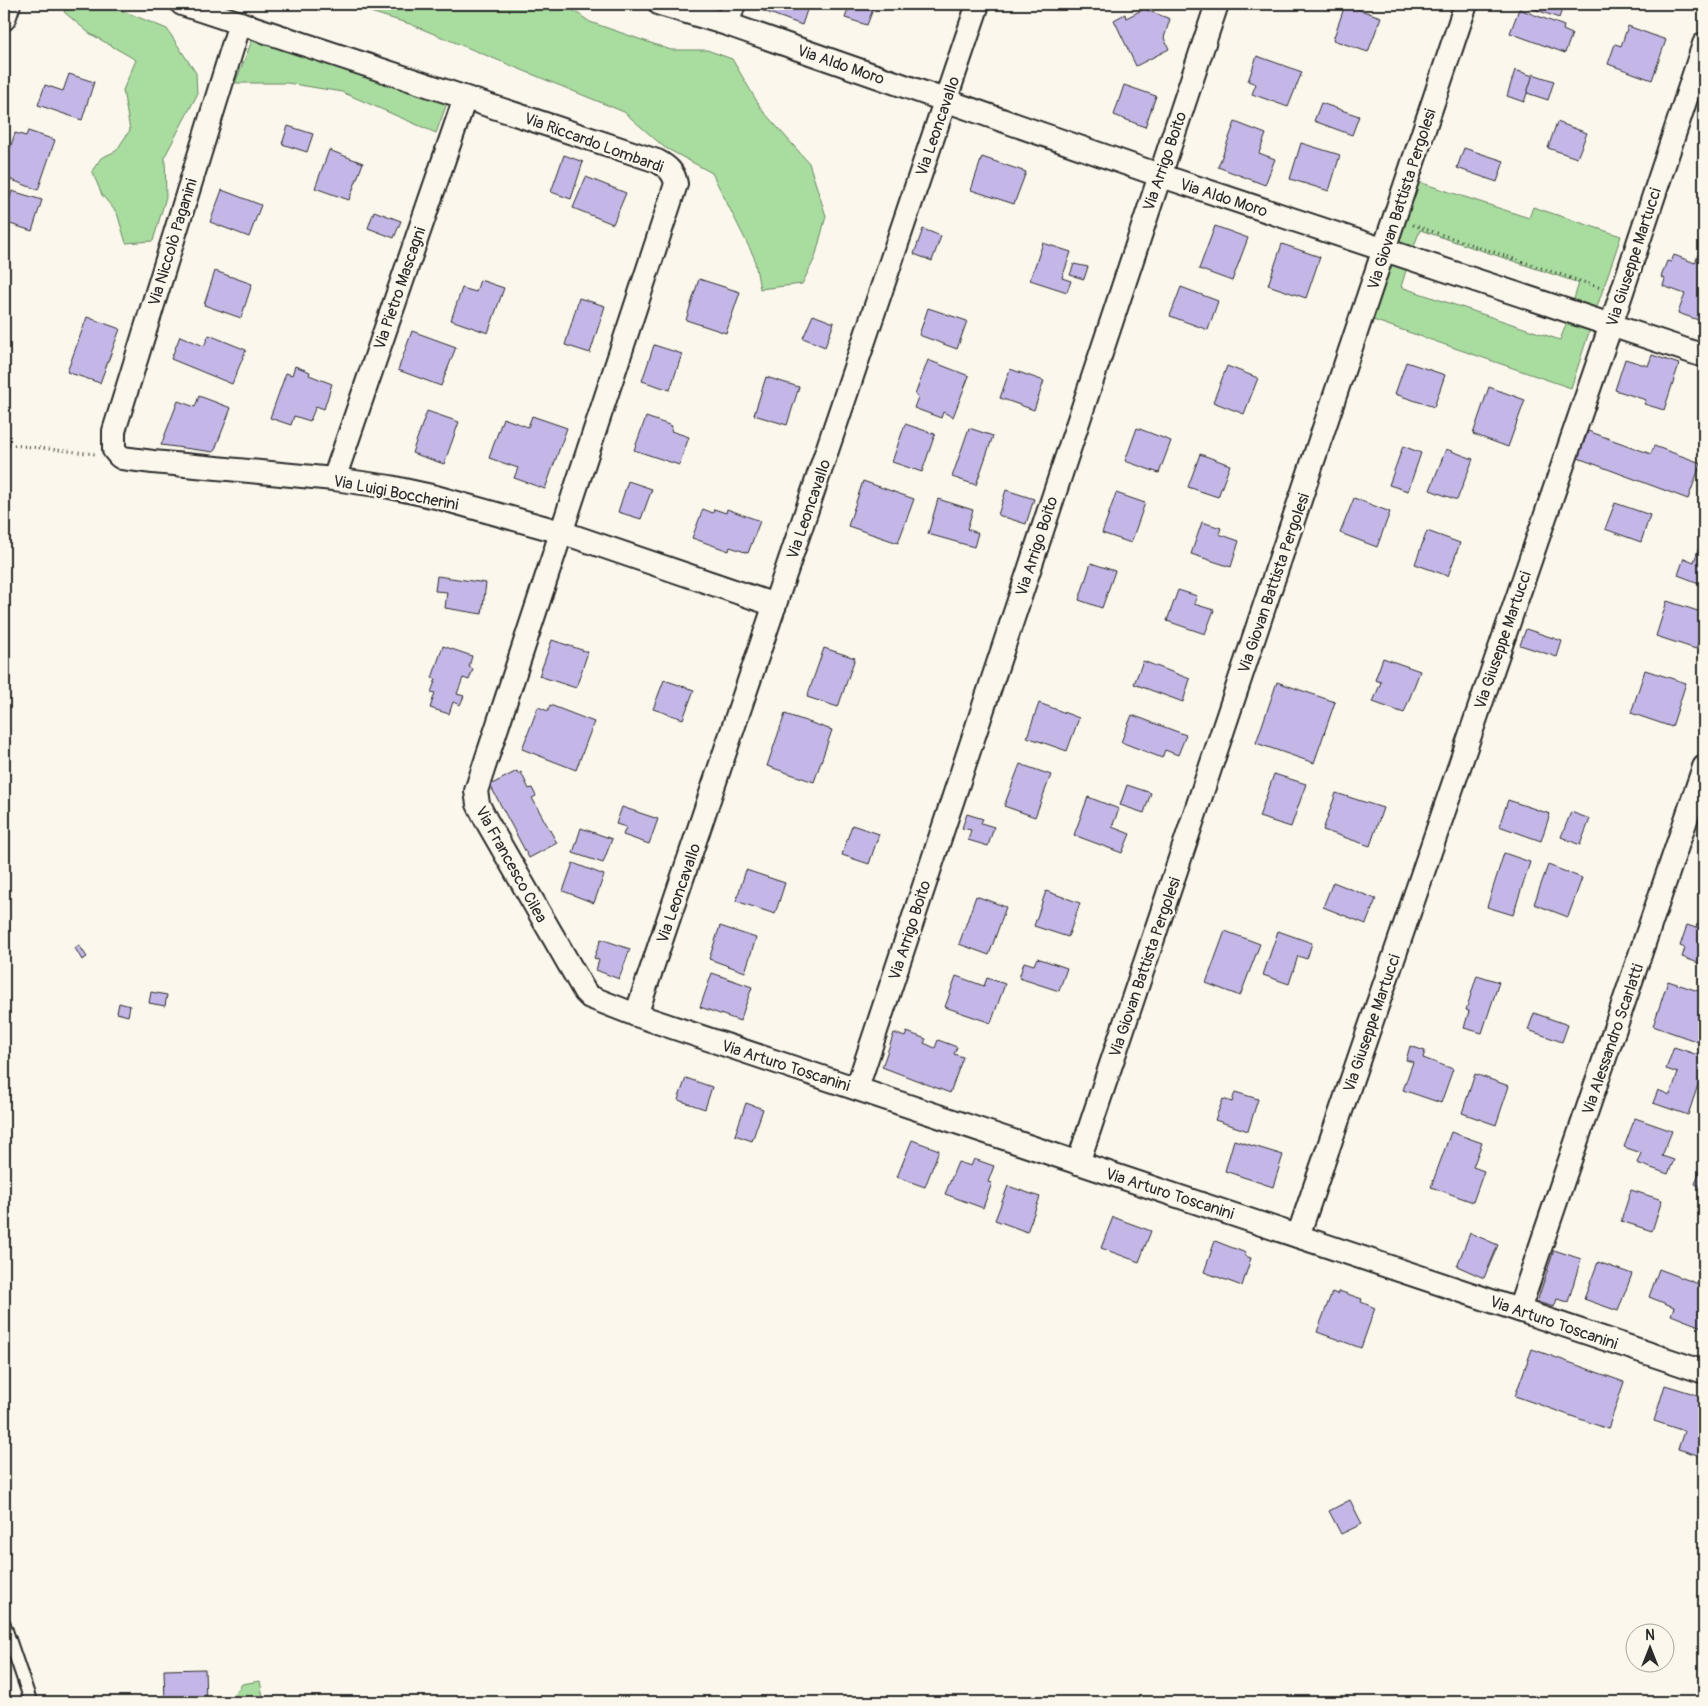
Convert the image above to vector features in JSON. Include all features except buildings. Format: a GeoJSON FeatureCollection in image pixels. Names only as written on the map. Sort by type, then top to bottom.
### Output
{"type":"FeatureCollection","features":[{"type":"Feature","properties":{"kind":"street"},"geometry":{"type":"LineString","coordinates":[[4,19],[9,4]]}},
{"type":"Feature","properties":{"kind":"street","name":"Via Riccardo Lombardi"},"geometry":{"type":"LineString","coordinates":[[182,4],[657,161],[671,170],[676,184],[561,532]]}},
{"type":"Feature","properties":{"kind":"street","name":"Via Aldo Moro"},"geometry":{"type":"LineString","coordinates":[[660,4],[731,14],[946,100],[1159,175],[1704,356]]}},
{"type":"Feature","properties":{"kind":"street","name":"Via Leoncavallo"},"geometry":{"type":"LineString","coordinates":[[636,1015],[978,4]]}},
{"type":"Feature","properties":{"kind":"street","name":"Via Arrigo Boito"},"geometry":{"type":"LineString","coordinates":[[857,1088],[1217,4]]}},
{"type":"Feature","properties":{"kind":"street","name":"Via Giovan Battista Pergolesi"},"geometry":{"type":"LineString","coordinates":[[1078,1163],[1466,4]]}},
{"type":"Feature","properties":{"kind":"street","name":"Via Niccolò Paganini"},"geometry":{"type":"LineString","coordinates":[[122,458],[114,450],[114,431],[240,23]]}},
{"type":"Feature","properties":{"kind":"street","name":"Via Giuseppe Martucci"},"geometry":{"type":"LineString","coordinates":[[1298,1236],[1621,295],[1704,44]]}},
{"type":"Feature","properties":{"kind":"street","name":"Via Pietro Mascagni"},"geometry":{"type":"LineString","coordinates":[[334,479],[465,98]]}},
{"type":"Feature","properties":{"kind":"street","name":"Via Luigi Boccherini"},"geometry":{"type":"LineString","coordinates":[[122,458],[334,479],[390,487],[436,497],[561,532],[775,605]]}},
{"type":"Feature","properties":{"kind":"street","name":"Via Francesco Cilea"},"geometry":{"type":"LineString","coordinates":[[561,532],[476,791],[476,798],[486,820],[585,992],[598,1001],[636,1015]]}},
{"type":"Feature","properties":{"kind":"street","name":"Via Alessandro Scarlatti"},"geometry":{"type":"LineString","coordinates":[[1519,1310],[1704,767]]}},
{"type":"Feature","properties":{"kind":"street","name":"Via Arturo Toscanini"},"geometry":{"type":"LineString","coordinates":[[636,1015],[1704,1372]]}},
{"type":"Feature","properties":{"kind":"lane"},"geometry":{"type":"LineString","coordinates":[[4,1622],[31,1702]]}},
{"type":"Feature","properties":{"kind":"path"},"geometry":{"type":"LineString","coordinates":[[1395,219],[1621,295]]}},
{"type":"Feature","properties":{"kind":"path"},"geometry":{"type":"LineString","coordinates":[[4,444],[122,458]]}},
{"type":"Feature","properties":{"kind":"green space"},"geometry":{"type":"Polygon","coordinates":[[[69,4],[106,4],[167,29],[196,73],[197,95],[165,156],[166,197],[153,241],[126,243],[117,213],[102,195],[92,171],[101,158],[116,151],[130,130],[123,90],[136,60],[89,33],[64,12],[69,4]]]}},
{"type":"Feature","properties":{"kind":"green space"},"geometry":{"type":"Polygon","coordinates":[[[344,4],[564,4],[590,22],[671,50],[707,50],[732,59],[762,110],[809,163],[826,216],[815,258],[802,284],[760,289],[754,257],[712,173],[664,147],[624,112],[410,24],[344,4]]]}},
{"type":"Feature","properties":{"kind":"green space"},"geometry":{"type":"Polygon","coordinates":[[[254,36],[447,103],[436,133],[342,92],[287,83],[235,83],[254,36]]]}},
{"type":"Feature","properties":{"kind":"green space"},"geometry":{"type":"Polygon","coordinates":[[[1419,182],[1529,218],[1533,207],[1621,236],[1596,310],[1573,302],[1579,283],[1420,230],[1413,249],[1399,244],[1419,182]]]}},
{"type":"Feature","properties":{"kind":"green space"},"geometry":{"type":"Polygon","coordinates":[[[1392,262],[1407,267],[1401,287],[1560,340],[1567,322],[1590,329],[1571,388],[1373,320],[1392,262]]]}},
{"type":"Feature","properties":{"kind":"green space"},"geometry":{"type":"Polygon","coordinates":[[[260,1681],[264,1702],[229,1702],[242,1684],[260,1681]]]}}]}
